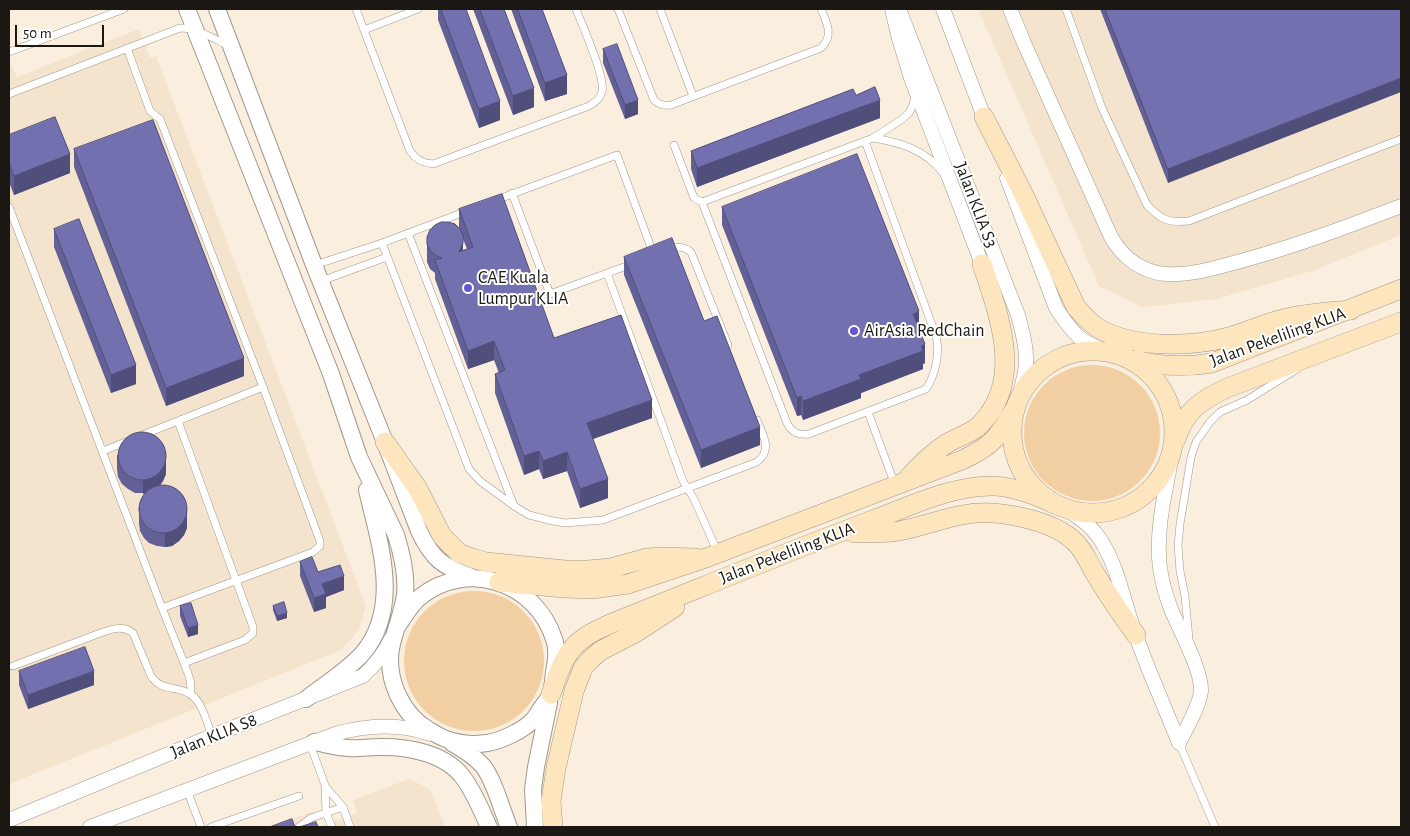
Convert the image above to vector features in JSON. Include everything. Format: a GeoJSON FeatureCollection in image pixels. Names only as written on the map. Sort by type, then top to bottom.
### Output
{"type":"FeatureCollection","features":[{"type":"Feature","properties":{"kind":"main road"},"geometry":{"type":"LineString","coordinates":[[984,117],[1023,194],[1076,307],[1098,328],[1113,334],[1146,342],[1187,344],[1227,338],[1284,318],[1351,310]]}},
{"type":"Feature","properties":{"kind":"main road"},"geometry":{"type":"LineString","coordinates":[[900,483],[934,452],[947,443],[977,428],[994,407],[999,395],[1004,368],[1004,345],[996,307],[982,264]]}},
{"type":"Feature","properties":{"kind":"main road","name":"Jalan Pekeliling KLIA"},"geometry":{"type":"LineString","coordinates":[[499,582],[592,589],[612,587],[646,579],[712,556],[962,460],[982,450],[994,441],[1004,427],[1028,383],[1045,366],[1069,354],[1096,351],[1162,366],[1180,367],[1212,363],[1401,289]]}},
{"type":"Feature","properties":{"kind":"main road","name":"Jalan Pekeliling KLIA"},"geometry":{"type":"LineString","coordinates":[[551,694],[562,663],[570,650],[580,640],[592,633],[612,623],[707,585],[942,495],[974,487],[995,486],[1032,494],[1059,506],[1082,512],[1106,512],[1129,505],[1149,492],[1164,473],[1179,430],[1187,416],[1197,405],[1227,388],[1401,322]]}},
{"type":"Feature","properties":{"kind":"main road","name":"Jalan Pekeliling KLIA"},"geometry":{"type":"LineString","coordinates":[[1122,356],[1140,365],[1154,378],[1166,394],[1173,412],[1175,432],[1173,451]]}},
{"type":"Feature","properties":{"kind":"main road","name":"Jalan Pekeliling KLIA"},"geometry":{"type":"LineString","coordinates":[[1016,407],[1012,430],[1015,453],[1024,475],[1039,493],[1059,506]]}},
{"type":"Feature","properties":{"kind":"main road"},"geometry":{"type":"LineString","coordinates":[[386,442],[418,489],[442,536],[459,553],[472,558],[486,562],[556,569],[588,570],[611,568],[647,558],[712,556]]}},
{"type":"Feature","properties":{"kind":"main road"},"geometry":{"type":"LineString","coordinates":[[837,534],[896,532],[913,529],[962,514],[982,512],[1019,516],[1040,523],[1059,531],[1075,542],[1084,552],[1095,574],[1136,635]]}},
{"type":"Feature","properties":{"kind":"main road"},"geometry":{"type":"LineString","coordinates":[[553,827],[551,801],[556,768],[574,691],[583,668],[600,651],[635,634],[707,585]]}},
{"type":"Feature","properties":{"kind":"street"},"geometry":{"type":"LineString","coordinates":[[187,9],[331,374],[359,457],[383,560],[385,595],[378,628],[363,653],[306,699]]}},
{"type":"Feature","properties":{"kind":"street"},"geometry":{"type":"LineString","coordinates":[[217,9],[314,265],[386,442],[418,532],[432,555],[440,562],[453,570],[474,578]]}},
{"type":"Feature","properties":{"kind":"street"},"geometry":{"type":"LineString","coordinates":[[892,9],[911,78],[982,264]]}},
{"type":"Feature","properties":{"kind":"street","name":"Jalan KLIA S3"},"geometry":{"type":"LineString","coordinates":[[900,9],[1018,315],[1026,350],[1026,364],[1016,407]]}},
{"type":"Feature","properties":{"kind":"street"},"geometry":{"type":"LineString","coordinates":[[943,9],[1056,308],[1067,325],[1079,338],[1095,347],[1122,356]]}},
{"type":"Feature","properties":{"kind":"street"},"geometry":{"type":"LineString","coordinates":[[1010,9],[1112,238],[1123,255],[1144,268],[1165,274],[1198,272],[1256,257],[1321,236],[1401,206]]}},
{"type":"Feature","properties":{"kind":"street"},"geometry":{"type":"LineString","coordinates":[[1173,451],[1160,528],[1160,567],[1170,607],[1190,652],[1200,679],[1201,690],[1199,701],[1179,743]]}},
{"type":"Feature","properties":{"kind":"street"},"geometry":{"type":"LineString","coordinates":[[359,457],[396,535],[403,559],[406,578],[405,594],[397,627]]}},
{"type":"Feature","properties":{"kind":"street"},"geometry":{"type":"LineString","coordinates":[[1059,506],[1087,523],[1100,538],[1110,556],[1136,635],[1179,743]]}},
{"type":"Feature","properties":{"kind":"street","name":"Jalan Pekeliling KLIA"},"geometry":{"type":"LineString","coordinates":[[508,827],[492,782],[483,767],[473,757],[412,718],[399,698],[391,675],[391,650],[397,627],[418,598],[452,580],[474,578],[499,582],[524,594],[543,614],[555,640],[556,660],[551,694],[533,789],[535,827]]}},
{"type":"Feature","properties":{"kind":"street","name":"Jalan KLIA S8"},"geometry":{"type":"LineString","coordinates":[[13,817],[363,676],[386,651],[397,627]]}},
{"type":"Feature","properties":{"kind":"street","name":"Jalan Pekeliling KLIA"},"geometry":{"type":"LineString","coordinates":[[445,739],[466,743],[488,743],[514,734],[533,720],[551,694]]}},
{"type":"Feature","properties":{"kind":"street"},"geometry":{"type":"LineString","coordinates":[[90,827],[335,734],[356,728],[404,727],[445,739]]}},
{"type":"Feature","properties":{"kind":"street"},"geometry":{"type":"LineString","coordinates":[[312,743],[347,748],[395,747],[440,759],[462,776],[489,827]]}},
{"type":"Feature","properties":{"kind":"lane"},"geometry":{"type":"LineString","coordinates":[[9,52],[124,9]]}},
{"type":"Feature","properties":{"kind":"lane"},"geometry":{"type":"LineString","coordinates":[[356,9],[410,151],[414,157],[426,164],[433,164],[589,106],[600,98],[603,83],[602,76],[576,9]]}},
{"type":"Feature","properties":{"kind":"lane"},"geometry":{"type":"LineString","coordinates":[[364,30],[418,9]]}},
{"type":"Feature","properties":{"kind":"lane"},"geometry":{"type":"LineString","coordinates":[[618,9],[654,100],[665,106],[821,48],[827,41],[829,32],[821,9]]}},
{"type":"Feature","properties":{"kind":"lane"},"geometry":{"type":"LineString","coordinates":[[660,9],[694,96]]}},
{"type":"Feature","properties":{"kind":"lane"},"geometry":{"type":"LineString","coordinates":[[1066,9],[1102,108],[1147,205],[1155,214],[1166,221],[1189,220],[1401,139]]}},
{"type":"Feature","properties":{"kind":"lane"},"geometry":{"type":"LineString","coordinates":[[9,94],[180,28],[196,30],[232,47]]}},
{"type":"Feature","properties":{"kind":"lane"},"geometry":{"type":"LineString","coordinates":[[127,48],[150,111],[160,119],[263,386],[320,541],[320,546],[313,552],[162,608]]}},
{"type":"Feature","properties":{"kind":"lane"},"geometry":{"type":"LineString","coordinates":[[702,202],[869,140],[902,120],[909,113],[915,96],[911,78]]}},
{"type":"Feature","properties":{"kind":"lane"},"geometry":{"type":"LineString","coordinates":[[869,140],[902,144],[929,158],[942,172],[954,192]]}},
{"type":"Feature","properties":{"kind":"lane"},"geometry":{"type":"LineString","coordinates":[[674,145],[694,198],[702,202],[790,429],[796,433],[810,434],[926,388],[933,376],[938,345],[869,140]]}},
{"type":"Feature","properties":{"kind":"lane"},"geometry":{"type":"LineString","coordinates":[[486,203],[617,154],[654,255]]}},
{"type":"Feature","properties":{"kind":"lane"},"geometry":{"type":"LineString","coordinates":[[512,193],[550,294],[637,262]]}},
{"type":"Feature","properties":{"kind":"lane"},"geometry":{"type":"LineString","coordinates":[[9,207],[184,663],[191,682],[190,694]]}},
{"type":"Feature","properties":{"kind":"lane"},"geometry":{"type":"LineString","coordinates":[[314,265],[382,243],[478,207]]}},
{"type":"Feature","properties":{"kind":"lane"},"geometry":{"type":"LineString","coordinates":[[408,233],[514,506]]}},
{"type":"Feature","properties":{"kind":"lane"},"geometry":{"type":"LineString","coordinates":[[382,243],[469,469],[480,481],[514,506],[530,515],[565,523],[590,522],[613,517],[757,462],[765,454],[767,448],[755,414]]}},
{"type":"Feature","properties":{"kind":"lane"},"geometry":{"type":"LineString","coordinates":[[645,258],[675,247],[686,248],[691,252],[730,349]]}},
{"type":"Feature","properties":{"kind":"lane"},"geometry":{"type":"LineString","coordinates":[[321,281],[387,257]]}},
{"type":"Feature","properties":{"kind":"lane"},"geometry":{"type":"LineString","coordinates":[[607,273],[683,481],[694,499],[712,556]]}},
{"type":"Feature","properties":{"kind":"lane"},"geometry":{"type":"LineString","coordinates":[[1190,652],[1186,596],[1180,571],[1178,546],[1191,457],[1196,442],[1210,422],[1220,412],[1247,400],[1330,349]]}},
{"type":"Feature","properties":{"kind":"lane"},"geometry":{"type":"LineString","coordinates":[[102,451],[263,386]]}},
{"type":"Feature","properties":{"kind":"lane"},"geometry":{"type":"LineString","coordinates":[[868,412],[900,483]]}},
{"type":"Feature","properties":{"kind":"lane"},"geometry":{"type":"LineString","coordinates":[[178,421],[252,621],[253,632],[245,640],[184,663]]}},
{"type":"Feature","properties":{"kind":"lane"},"geometry":{"type":"LineString","coordinates":[[13,666],[103,632],[116,628],[128,629],[134,633],[155,682],[160,686],[190,694],[195,698],[212,736]]}},
{"type":"Feature","properties":{"kind":"lane"},"geometry":{"type":"LineString","coordinates":[[312,743],[325,786],[326,813],[332,827]]}},
{"type":"Feature","properties":{"kind":"lane"},"geometry":{"type":"LineString","coordinates":[[1179,743],[1215,827]]}},
{"type":"Feature","properties":{"kind":"lane"},"geometry":{"type":"LineString","coordinates":[[325,786],[342,806],[350,827]]}},
{"type":"Feature","properties":{"kind":"lane"},"geometry":{"type":"LineString","coordinates":[[187,790],[202,827]]}},
{"type":"Feature","properties":{"kind":"lane"},"geometry":{"type":"LineString","coordinates":[[211,827],[299,796]]}},
{"type":"Feature","properties":{"kind":"lane"},"geometry":{"type":"LineString","coordinates":[[299,827],[311,818],[342,806]]}},
{"type":"Feature","properties":{"kind":"shaded area"},"geometry":{"type":"Polygon","coordinates":[[[978,9],[1401,9],[1401,235],[1312,271],[1216,299],[1142,307],[1099,286],[978,9]]]}},
{"type":"Feature","properties":{"kind":"shaded area"},"geometry":{"type":"Polygon","coordinates":[[[139,29],[150,58],[156,56],[366,606],[359,630],[341,650],[9,784],[9,59],[17,77],[139,29]]]}},
{"type":"Feature","properties":{"kind":"shaded area"},"geometry":{"type":"Polygon","coordinates":[[[1092,365],[1118,370],[1140,385],[1155,407],[1160,433],[1155,459],[1140,481],[1118,496],[1092,501],[1066,496],[1044,481],[1029,459],[1024,433],[1029,407],[1044,385],[1066,370],[1092,365]]]}},
{"type":"Feature","properties":{"kind":"shaded area"},"geometry":{"type":"Polygon","coordinates":[[[474,591],[488,592],[501,596],[513,602],[524,611],[533,622],[539,634],[543,647],[543,675],[539,688],[533,700],[524,711],[513,720],[501,726],[488,730],[474,731],[460,730],[447,726],[435,720],[424,711],[415,700],[409,688],[405,675],[404,661],[405,647],[409,634],[415,622],[424,611],[435,602],[447,596],[460,592],[474,591]]]}},
{"type":"Feature","properties":{"kind":"shaded area"},"geometry":{"type":"Polygon","coordinates":[[[409,779],[430,789],[445,827],[319,827],[357,813],[353,800],[409,779]]]}},
{"type":"Feature","properties":{"kind":"shaded area"},"geometry":{"type":"Polygon","coordinates":[[[314,811],[319,827],[272,827],[314,811]]]}},
{"type":"Feature","properties":{"kind":"building"},"geometry":{"type":"Polygon","coordinates":[[[441,9],[466,9],[500,101],[479,109],[441,9]]]}},
{"type":"Feature","properties":{"kind":"building"},"geometry":{"type":"Polygon","coordinates":[[[480,9],[504,9],[534,88],[513,96],[480,9]]]}},
{"type":"Feature","properties":{"kind":"building"},"geometry":{"type":"Polygon","coordinates":[[[518,9],[542,9],[567,75],[545,83],[518,9]]]}},
{"type":"Feature","properties":{"kind":"building"},"geometry":{"type":"Polygon","coordinates":[[[1105,9],[1401,9],[1401,78],[1168,169],[1105,9]]]}},
{"type":"Feature","properties":{"kind":"building"},"geometry":{"type":"Polygon","coordinates":[[[617,44],[638,100],[625,105],[603,49],[617,44]]]}},
{"type":"Feature","properties":{"kind":"building"},"geometry":{"type":"Polygon","coordinates":[[[875,87],[880,100],[697,168],[691,151],[853,89],[856,95],[875,87]]]}},
{"type":"Feature","properties":{"kind":"building"},"geometry":{"type":"Polygon","coordinates":[[[55,117],[70,154],[14,176],[9,163],[9,135],[55,117]]]}},
{"type":"Feature","properties":{"kind":"building"},"geometry":{"type":"Polygon","coordinates":[[[153,120],[244,358],[166,388],[74,149],[153,120]]]}},
{"type":"Feature","properties":{"kind":"building"},"geometry":{"type":"Polygon","coordinates":[[[857,154],[919,311],[913,314],[925,344],[921,346],[923,351],[859,375],[861,379],[803,401],[801,396],[797,398],[722,207],[857,154]]]}},
{"type":"Feature","properties":{"kind":"building"},"geometry":{"type":"Polygon","coordinates":[[[502,194],[554,338],[621,315],[652,400],[587,423],[608,479],[580,489],[567,452],[543,461],[539,451],[524,456],[495,374],[505,370],[494,341],[468,351],[435,260],[442,258],[435,255],[427,244],[430,230],[441,222],[448,222],[455,224],[463,236],[463,243],[459,252],[473,247],[459,209],[502,194]]]}},
{"type":"Feature","properties":{"kind":"building"},"geometry":{"type":"Polygon","coordinates":[[[79,219],[136,365],[111,375],[54,229],[79,219]]]}},
{"type":"Feature","properties":{"kind":"building"},"geometry":{"type":"Polygon","coordinates":[[[672,238],[704,321],[717,316],[760,427],[701,450],[624,257],[672,238]]]}},
{"type":"Feature","properties":{"kind":"building"},"geometry":{"type":"Polygon","coordinates":[[[137,432],[147,432],[159,439],[166,451],[166,461],[159,473],[147,480],[137,480],[129,476],[122,469],[118,461],[118,451],[122,443],[129,436],[137,432]]]}},
{"type":"Feature","properties":{"kind":"building"},"geometry":{"type":"Polygon","coordinates":[[[158,485],[168,485],[180,492],[187,504],[187,514],[180,526],[168,533],[158,533],[150,529],[143,522],[139,514],[139,504],[143,496],[150,489],[158,485]]]}},
{"type":"Feature","properties":{"kind":"building"},"geometry":{"type":"Polygon","coordinates":[[[312,557],[318,572],[340,565],[344,576],[322,584],[326,594],[314,598],[300,562],[312,557]]]}},
{"type":"Feature","properties":{"kind":"building"},"geometry":{"type":"Polygon","coordinates":[[[284,602],[287,613],[277,616],[273,606],[284,602]]]}},
{"type":"Feature","properties":{"kind":"building"},"geometry":{"type":"Polygon","coordinates":[[[191,603],[198,625],[188,628],[180,606],[191,603]]]}},
{"type":"Feature","properties":{"kind":"building"},"geometry":{"type":"Polygon","coordinates":[[[85,647],[94,671],[28,695],[19,671],[85,647]]]}},
{"type":"Feature","properties":{"kind":"building"},"geometry":{"type":"Polygon","coordinates":[[[292,819],[295,827],[270,827],[292,819]]]}},
{"type":"Feature","properties":{"kind":"building"},"geometry":{"type":"Polygon","coordinates":[[[316,822],[318,827],[300,827],[316,822]]]}},
{"type":"Feature","properties":{"kind":"place","name":"CAE Kuala Lumpur KLIA"},"geometry":{"type":"Point","coordinates":[468,288]}},
{"type":"Feature","properties":{"kind":"place","name":"AirAsia RedChain"},"geometry":{"type":"Point","coordinates":[854,331]}}]}
